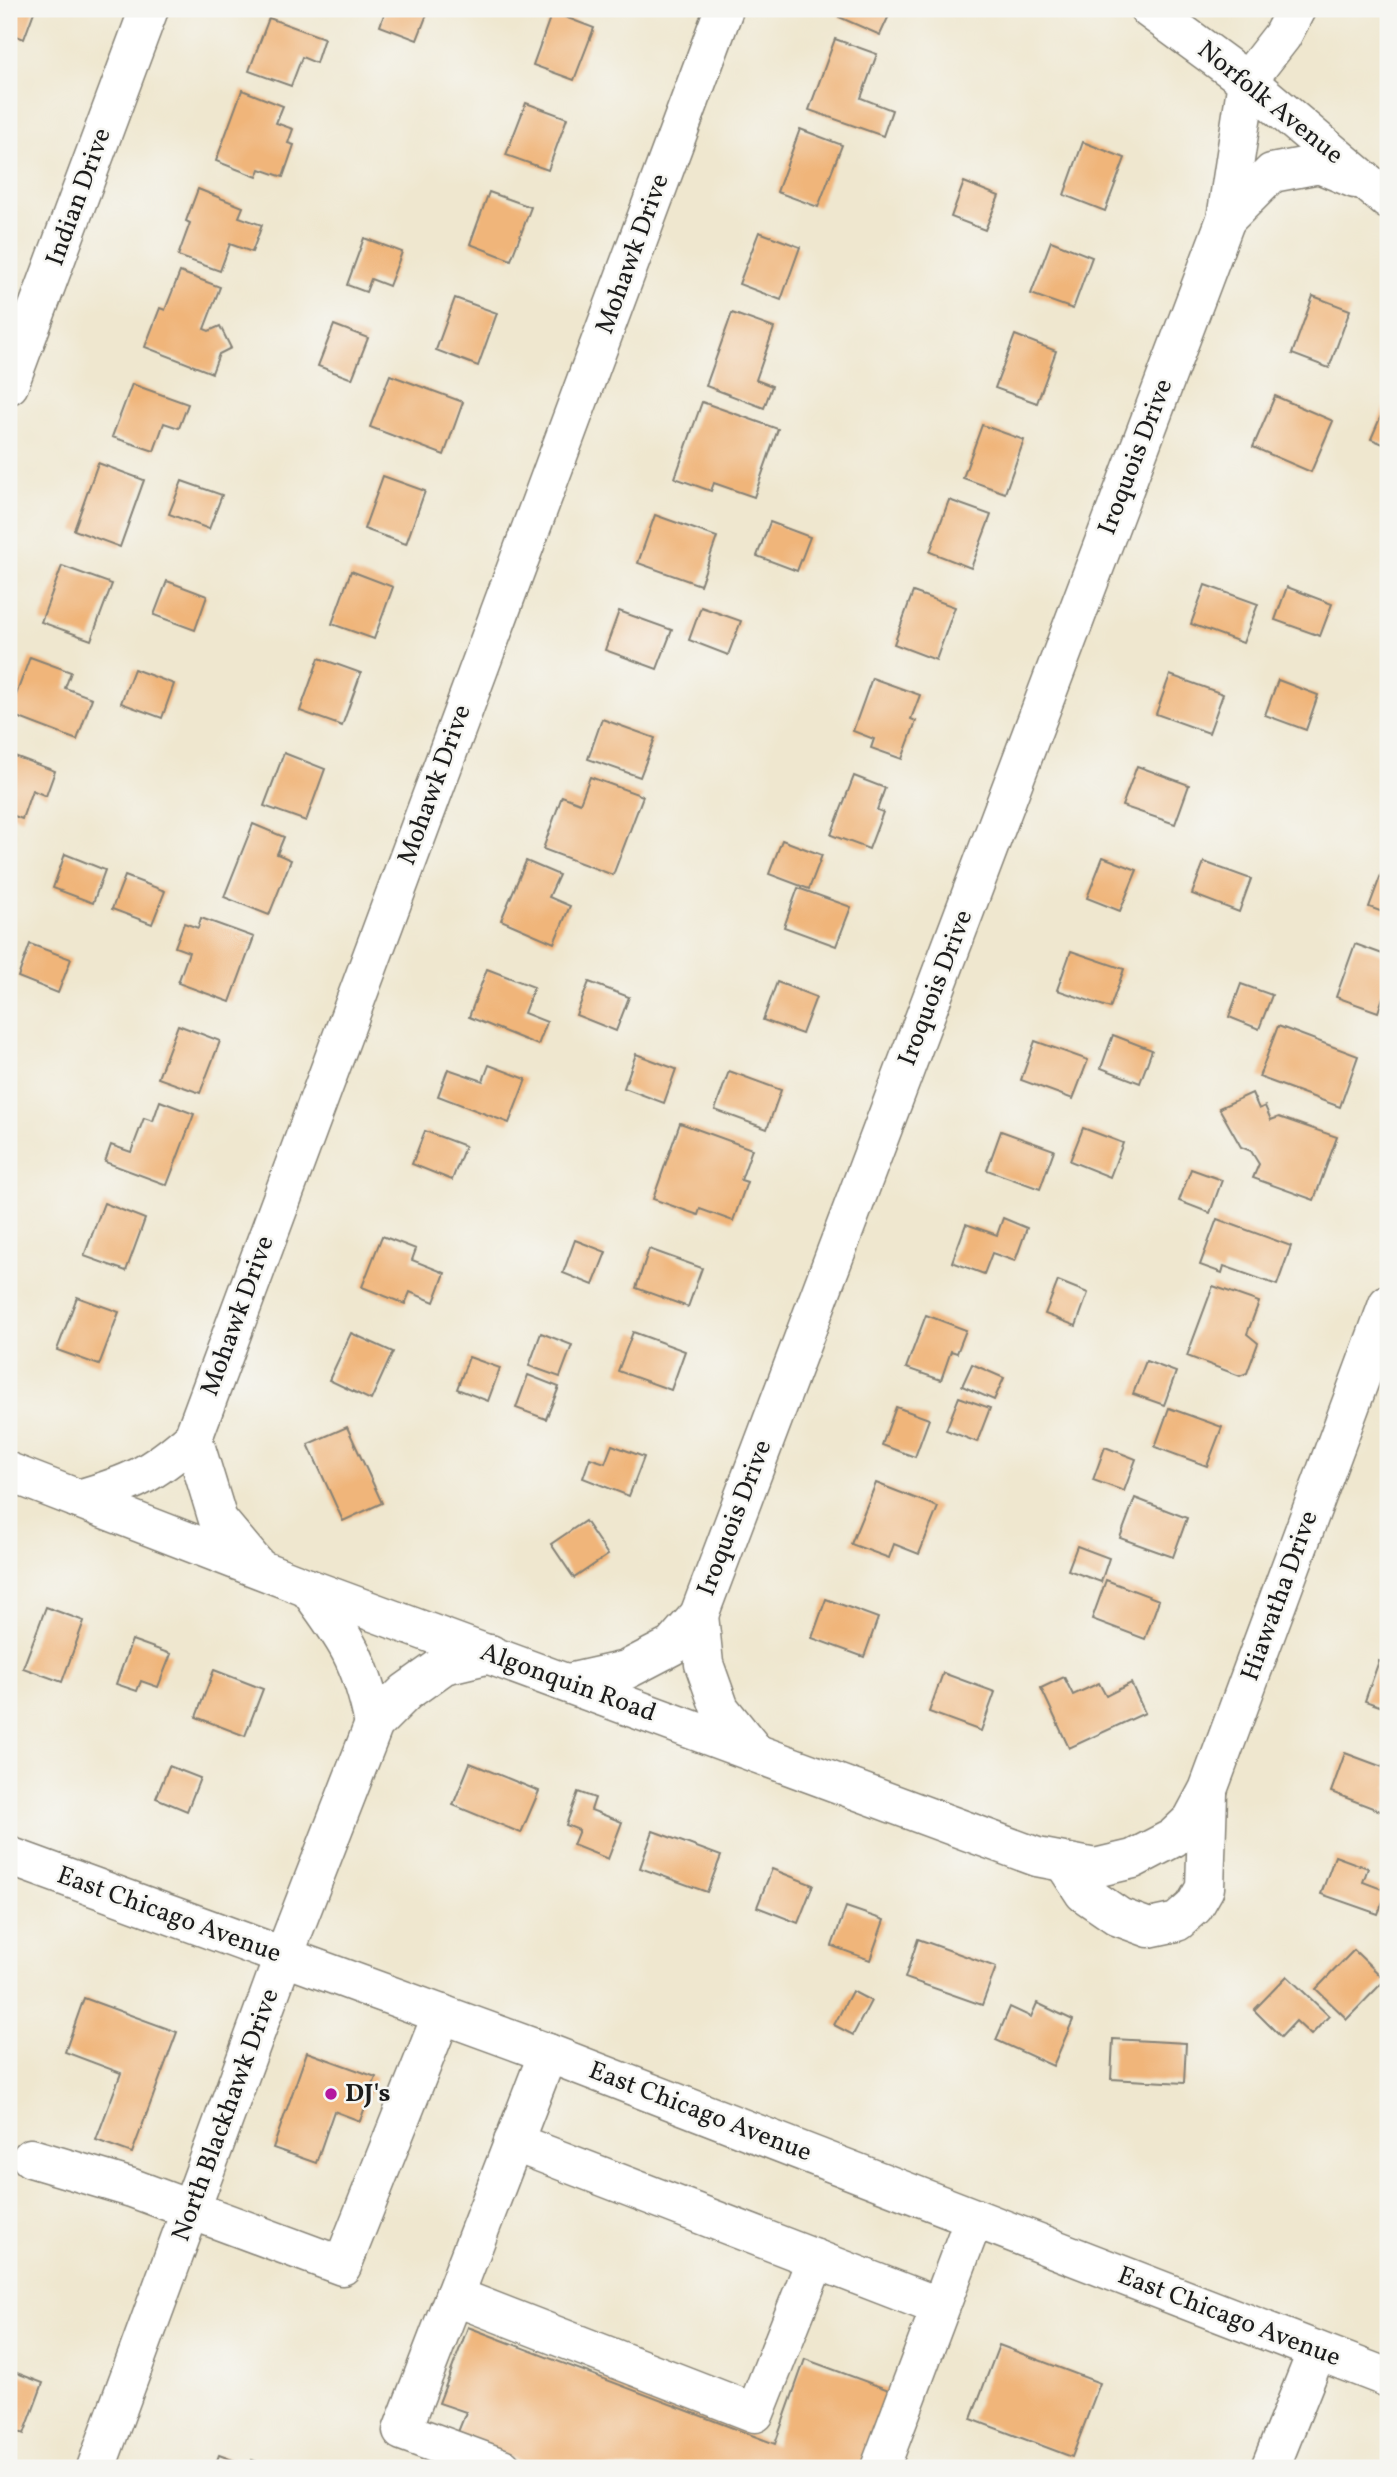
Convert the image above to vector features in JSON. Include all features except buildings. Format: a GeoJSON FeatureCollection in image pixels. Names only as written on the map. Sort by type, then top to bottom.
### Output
{"type":"FeatureCollection","features":[{"type":"Feature","properties":{"kind":"street","name":"Indian Drive"},"geometry":{"type":"LineString","coordinates":[[9,385],[149,9]]}},
{"type":"Feature","properties":{"kind":"street","name":"Mohawk Drive"},"geometry":{"type":"LineString","coordinates":[[78,1499],[126,1486],[164,1463],[192,1438],[724,9]]}},
{"type":"Feature","properties":{"kind":"street","name":"Norfolk Avenue"},"geometry":{"type":"LineString","coordinates":[[1149,9],[1247,81],[1381,194]]}},
{"type":"Feature","properties":{"kind":"street","name":"Iroquois Drive"},"geometry":{"type":"LineString","coordinates":[[568,1683],[626,1670],[672,1646],[699,1615],[1226,219],[1247,81],[1282,36],[1296,9]]}},
{"type":"Feature","properties":{"kind":"street","name":"Iroquois Drive"},"geometry":{"type":"LineString","coordinates":[[1226,219],[1272,173],[1319,164],[1381,194]]}},
{"type":"Feature","properties":{"kind":"street","name":"Hiawatha Drive"},"geometry":{"type":"LineString","coordinates":[[1133,1858],[1173,1838],[1192,1820],[1208,1790],[1388,1304]]}},
{"type":"Feature","properties":{"kind":"street"},"geometry":{"type":"LineString","coordinates":[[192,1438],[218,1520],[259,1569]]}},
{"type":"Feature","properties":{"kind":"street","name":"Algonquin Road"},"geometry":{"type":"LineString","coordinates":[[9,1472],[308,1588],[1037,1857],[1095,1868],[1133,1858]]}},
{"type":"Feature","properties":{"kind":"street"},"geometry":{"type":"LineString","coordinates":[[308,1588],[348,1641],[365,1682],[374,1724]]}},
{"type":"Feature","properties":{"kind":"street"},"geometry":{"type":"LineString","coordinates":[[699,1615],[704,1664],[720,1709],[754,1751]]}},
{"type":"Feature","properties":{"kind":"street","name":"North Blackhawk Drive"},"geometry":{"type":"LineString","coordinates":[[96,2468],[283,1958],[374,1724],[406,1692],[444,1665],[490,1654]]}},
{"type":"Feature","properties":{"kind":"street"},"geometry":{"type":"LineString","coordinates":[[1065,1864],[1084,1893],[1119,1917],[1149,1928],[1177,1922],[1194,1907],[1205,1888],[1208,1790]]}},
{"type":"Feature","properties":{"kind":"street","name":"East Chicago Avenue"},"geometry":{"type":"LineString","coordinates":[[9,1856],[548,2053],[1388,2378]]}},
{"type":"Feature","properties":{"kind":"street"},"geometry":{"type":"LineString","coordinates":[[31,2158],[76,2169],[342,2266],[442,2014]]}},
{"type":"Feature","properties":{"kind":"street"},"geometry":{"type":"LineString","coordinates":[[502,2468],[402,2431],[548,2053]]}},
{"type":"Feature","properties":{"kind":"street"},"geometry":{"type":"LineString","coordinates":[[513,2142],[940,2307]]}},
{"type":"Feature","properties":{"kind":"street"},"geometry":{"type":"LineString","coordinates":[[880,2468],[974,2218]]}},
{"type":"Feature","properties":{"kind":"street"},"geometry":{"type":"LineString","coordinates":[[454,2296],[755,2413],[816,2259]]}},
{"type":"Feature","properties":{"kind":"street"},"geometry":{"type":"LineString","coordinates":[[1270,2468],[1317,2351]]}},
{"type":"Feature","properties":{"kind":"place","name":"DJ's"},"geometry":{"type":"Point","coordinates":[331,2094]}}]}
